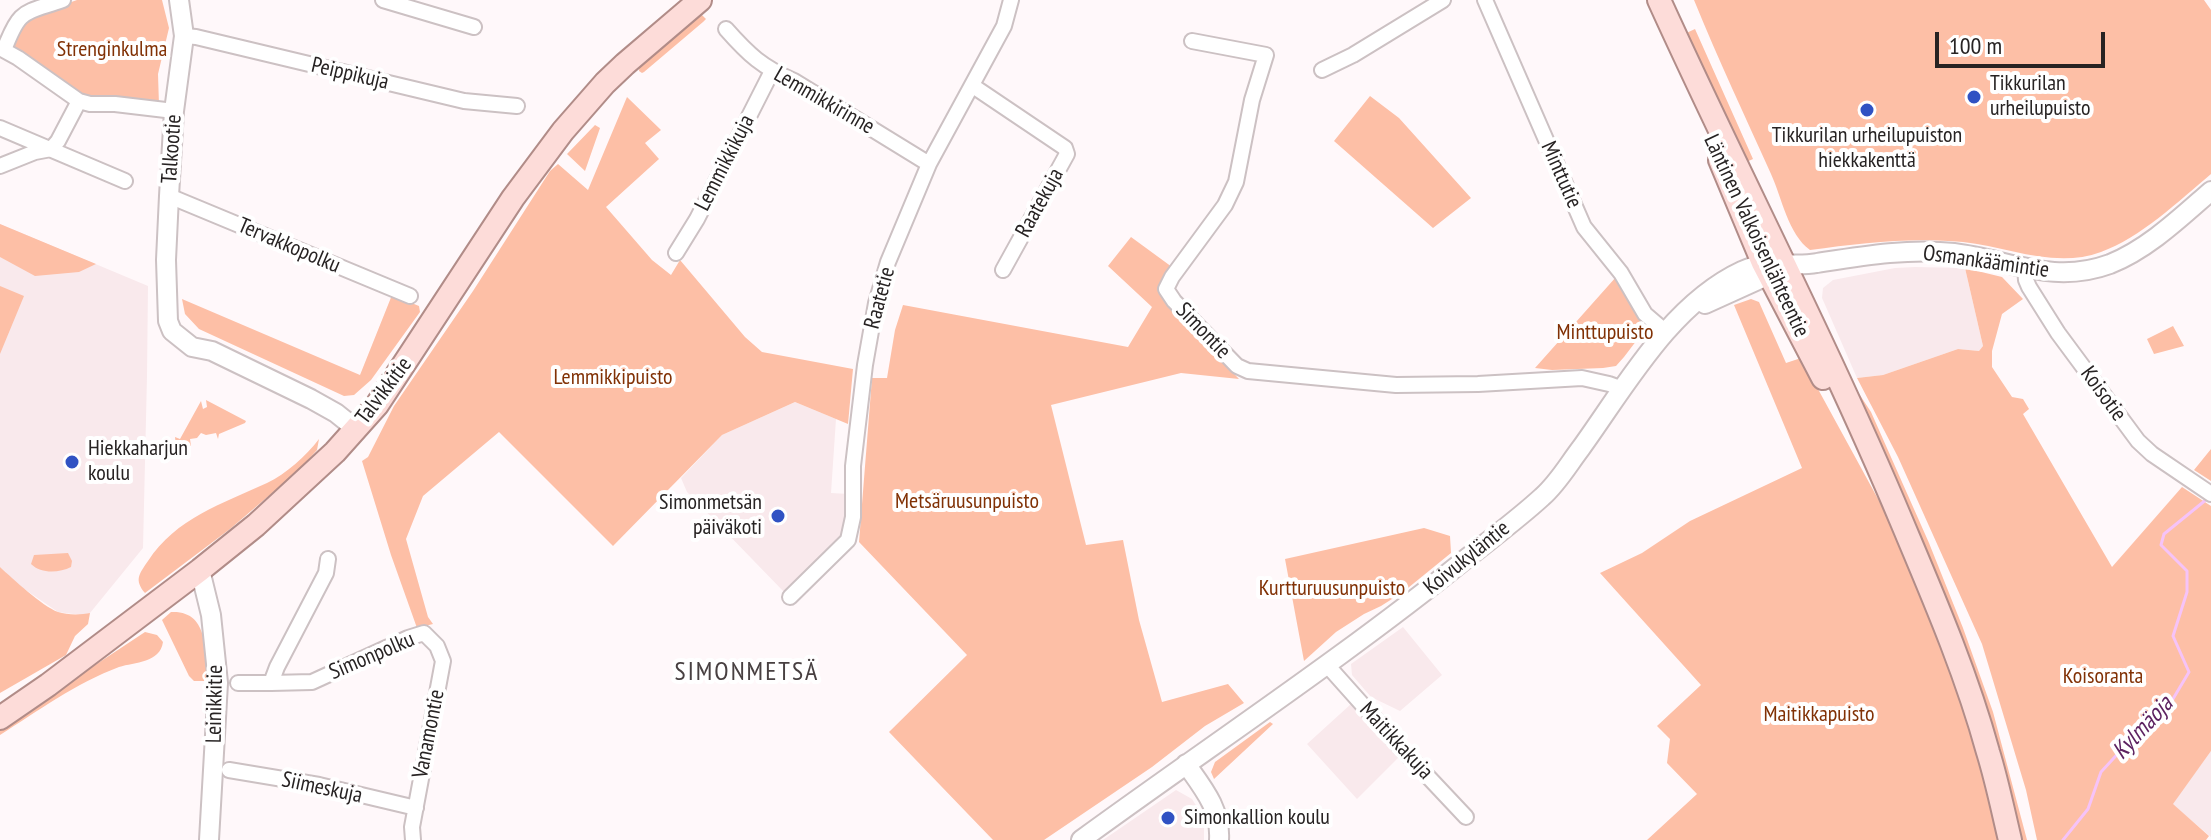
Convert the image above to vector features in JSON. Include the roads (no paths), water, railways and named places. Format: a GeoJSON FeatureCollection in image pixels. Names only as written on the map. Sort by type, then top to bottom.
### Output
{"type":"FeatureCollection","features":[{"type":"Feature","properties":{"kind":"main road","name":"Talkootie"},"geometry":{"type":"LineString","coordinates":[[179,0],[184,36],[174,111],[166,260],[167,299],[189,332],[212,351],[326,407],[356,429]]}},
{"type":"Feature","properties":{"kind":"main road","name":"Talvikkitie"},"geometry":{"type":"LineString","coordinates":[[0,718],[48,685],[256,525],[356,429],[397,377],[513,198],[563,131],[605,83],[700,0]]}},
{"type":"Feature","properties":{"kind":"main road","name":"Läntinen Valkoisenlähteentie"},"geometry":{"type":"LineString","coordinates":[[1651,0],[1772,268],[1855,413],[1966,682],[1988,752],[2010,840]]}},
{"type":"Feature","properties":{"kind":"main road","name":"Läntinen Valkoisenlähteentie"},"geometry":{"type":"LineString","coordinates":[[1659,0],[1711,115],[1736,161],[1772,268]]}},
{"type":"Feature","properties":{"kind":"main road","name":"Osmankäämintie"},"geometry":{"type":"LineString","coordinates":[[1772,268],[1859,256],[1927,251],[1979,257],[2048,273],[2066,273],[2111,263],[2153,239],[2211,191]]}},
{"type":"Feature","properties":{"kind":"main road","name":"Koivukyläntie"},"geometry":{"type":"LineString","coordinates":[[1081,840],[1403,610],[1546,494],[1655,343],[1687,311],[1714,288],[1741,272],[1772,268]]}},
{"type":"Feature","properties":{"kind":"main road","name":"Leinikkitie"},"geometry":{"type":"LineString","coordinates":[[200,570],[211,615],[218,683],[209,840]]}},
{"type":"Feature","properties":{"kind":"main road"},"geometry":{"type":"LineString","coordinates":[[1186,764],[1213,804],[1219,840]]}},
{"type":"Feature","properties":{"kind":"street"},"geometry":{"type":"LineString","coordinates":[[63,0],[23,14],[13,25],[2,49],[79,101],[174,111]]}},
{"type":"Feature","properties":{"kind":"street"},"geometry":{"type":"LineString","coordinates":[[383,0],[474,27]]}},
{"type":"Feature","properties":{"kind":"street","name":"Raatetie"},"geometry":{"type":"LineString","coordinates":[[790,597],[848,540],[853,517],[853,466],[861,394],[876,303],[888,262],[929,164],[1004,26],[1011,0]]}},
{"type":"Feature","properties":{"kind":"street"},"geometry":{"type":"LineString","coordinates":[[1322,70],[1353,55],[1443,0]]}},
{"type":"Feature","properties":{"kind":"street","name":"Minttutie"},"geometry":{"type":"LineString","coordinates":[[1485,0],[1584,227],[1621,273],[1645,314],[1666,332]]}},
{"type":"Feature","properties":{"kind":"street","name":"Lemmikkirinne"},"geometry":{"type":"LineString","coordinates":[[726,29],[750,56],[772,71],[794,81],[929,164]]}},
{"type":"Feature","properties":{"kind":"street","name":"Peippikuja"},"geometry":{"type":"LineString","coordinates":[[184,36],[464,101],[517,106]]}},
{"type":"Feature","properties":{"kind":"street","name":"Simontie"},"geometry":{"type":"LineString","coordinates":[[1192,41],[1266,55],[1252,100],[1236,182],[1225,205],[1166,289],[1237,366],[1248,371],[1396,385],[1582,378],[1623,389]]}},
{"type":"Feature","properties":{"kind":"street","name":"Lemmikkikuja"},"geometry":{"type":"LineString","coordinates":[[676,253],[697,219],[772,71]]}},
{"type":"Feature","properties":{"kind":"street","name":"Raatekuja"},"geometry":{"type":"LineString","coordinates":[[973,86],[1065,148],[1067,154],[1003,270]]}},
{"type":"Feature","properties":{"kind":"street"},"geometry":{"type":"LineString","coordinates":[[0,166],[51,149],[79,101]]}},
{"type":"Feature","properties":{"kind":"street"},"geometry":{"type":"LineString","coordinates":[[0,128],[125,181]]}},
{"type":"Feature","properties":{"kind":"street","name":"Tervakkopolku"},"geometry":{"type":"LineString","coordinates":[[169,196],[410,296]]}},
{"type":"Feature","properties":{"kind":"street","name":"Koisotie"},"geometry":{"type":"LineString","coordinates":[[2025,269],[2029,287],[2058,333],[2128,429],[2152,454],[2207,491]]}},
{"type":"Feature","properties":{"kind":"street"},"geometry":{"type":"LineString","coordinates":[[271,683],[326,573],[328,559]]}},
{"type":"Feature","properties":{"kind":"street","name":"Simonpolku"},"geometry":{"type":"LineString","coordinates":[[238,683],[312,682],[424,633]]}},
{"type":"Feature","properties":{"kind":"street","name":"Vanamontie"},"geometry":{"type":"LineString","coordinates":[[413,840],[412,827],[443,661],[437,646],[424,633]]}},
{"type":"Feature","properties":{"kind":"street","name":"Maitikkakuja"},"geometry":{"type":"LineString","coordinates":[[1327,665],[1466,817]]}},
{"type":"Feature","properties":{"kind":"street","name":"Siimeskuja"},"geometry":{"type":"LineString","coordinates":[[229,770],[319,785],[416,808]]}},
{"type":"Feature","properties":{"kind":"waterway","name":"Kylmäoja"},"geometry":{"type":"LineString","coordinates":[[2063,840],[2088,809],[2101,772],[2124,747],[2164,714],[2189,672],[2173,636],[2187,592],[2187,571],[2161,545],[2164,534],[2207,499]]}},
{"type":"Feature","properties":{"kind":"place","name":"Tikkurilan urheilupuisto"},"geometry":{"type":"Point","coordinates":[1974,97]}},
{"type":"Feature","properties":{"kind":"place","name":"Tikkurilan urheilupuiston hiekkakenttä"},"geometry":{"type":"Point","coordinates":[1867,110]}},
{"type":"Feature","properties":{"kind":"place","name":"Hiekkaharjun koulu"},"geometry":{"type":"Point","coordinates":[72,462]}},
{"type":"Feature","properties":{"kind":"place","name":"Simonmetsän päiväkoti"},"geometry":{"type":"Point","coordinates":[778,516]}},
{"type":"Feature","properties":{"kind":"place","name":"Simonkallion koulu"},"geometry":{"type":"Point","coordinates":[1168,818]}},
{"type":"Feature","properties":{"kind":"district","name":"SIMONMETSÄ"},"geometry":{"type":"Point","coordinates":[747,673]}},
{"type":"Feature","properties":{"kind":"park label","name":"Strenginkulma"},"geometry":{"type":"Point","coordinates":[112,50]}},
{"type":"Feature","properties":{"kind":"park label","name":"Minttupuisto"},"geometry":{"type":"Point","coordinates":[1605,333]}},
{"type":"Feature","properties":{"kind":"park label","name":"Lemmikkipuisto"},"geometry":{"type":"Point","coordinates":[613,378]}},
{"type":"Feature","properties":{"kind":"park label","name":"Metsäruusunpuisto"},"geometry":{"type":"Point","coordinates":[967,502]}},
{"type":"Feature","properties":{"kind":"park label","name":"Kurtturuusunpuisto"},"geometry":{"type":"Point","coordinates":[1332,589]}},
{"type":"Feature","properties":{"kind":"park label","name":"Koisoranta"},"geometry":{"type":"Point","coordinates":[2103,677]}},
{"type":"Feature","properties":{"kind":"park label","name":"Maitikkapuisto"},"geometry":{"type":"Point","coordinates":[1819,715]}}]}
